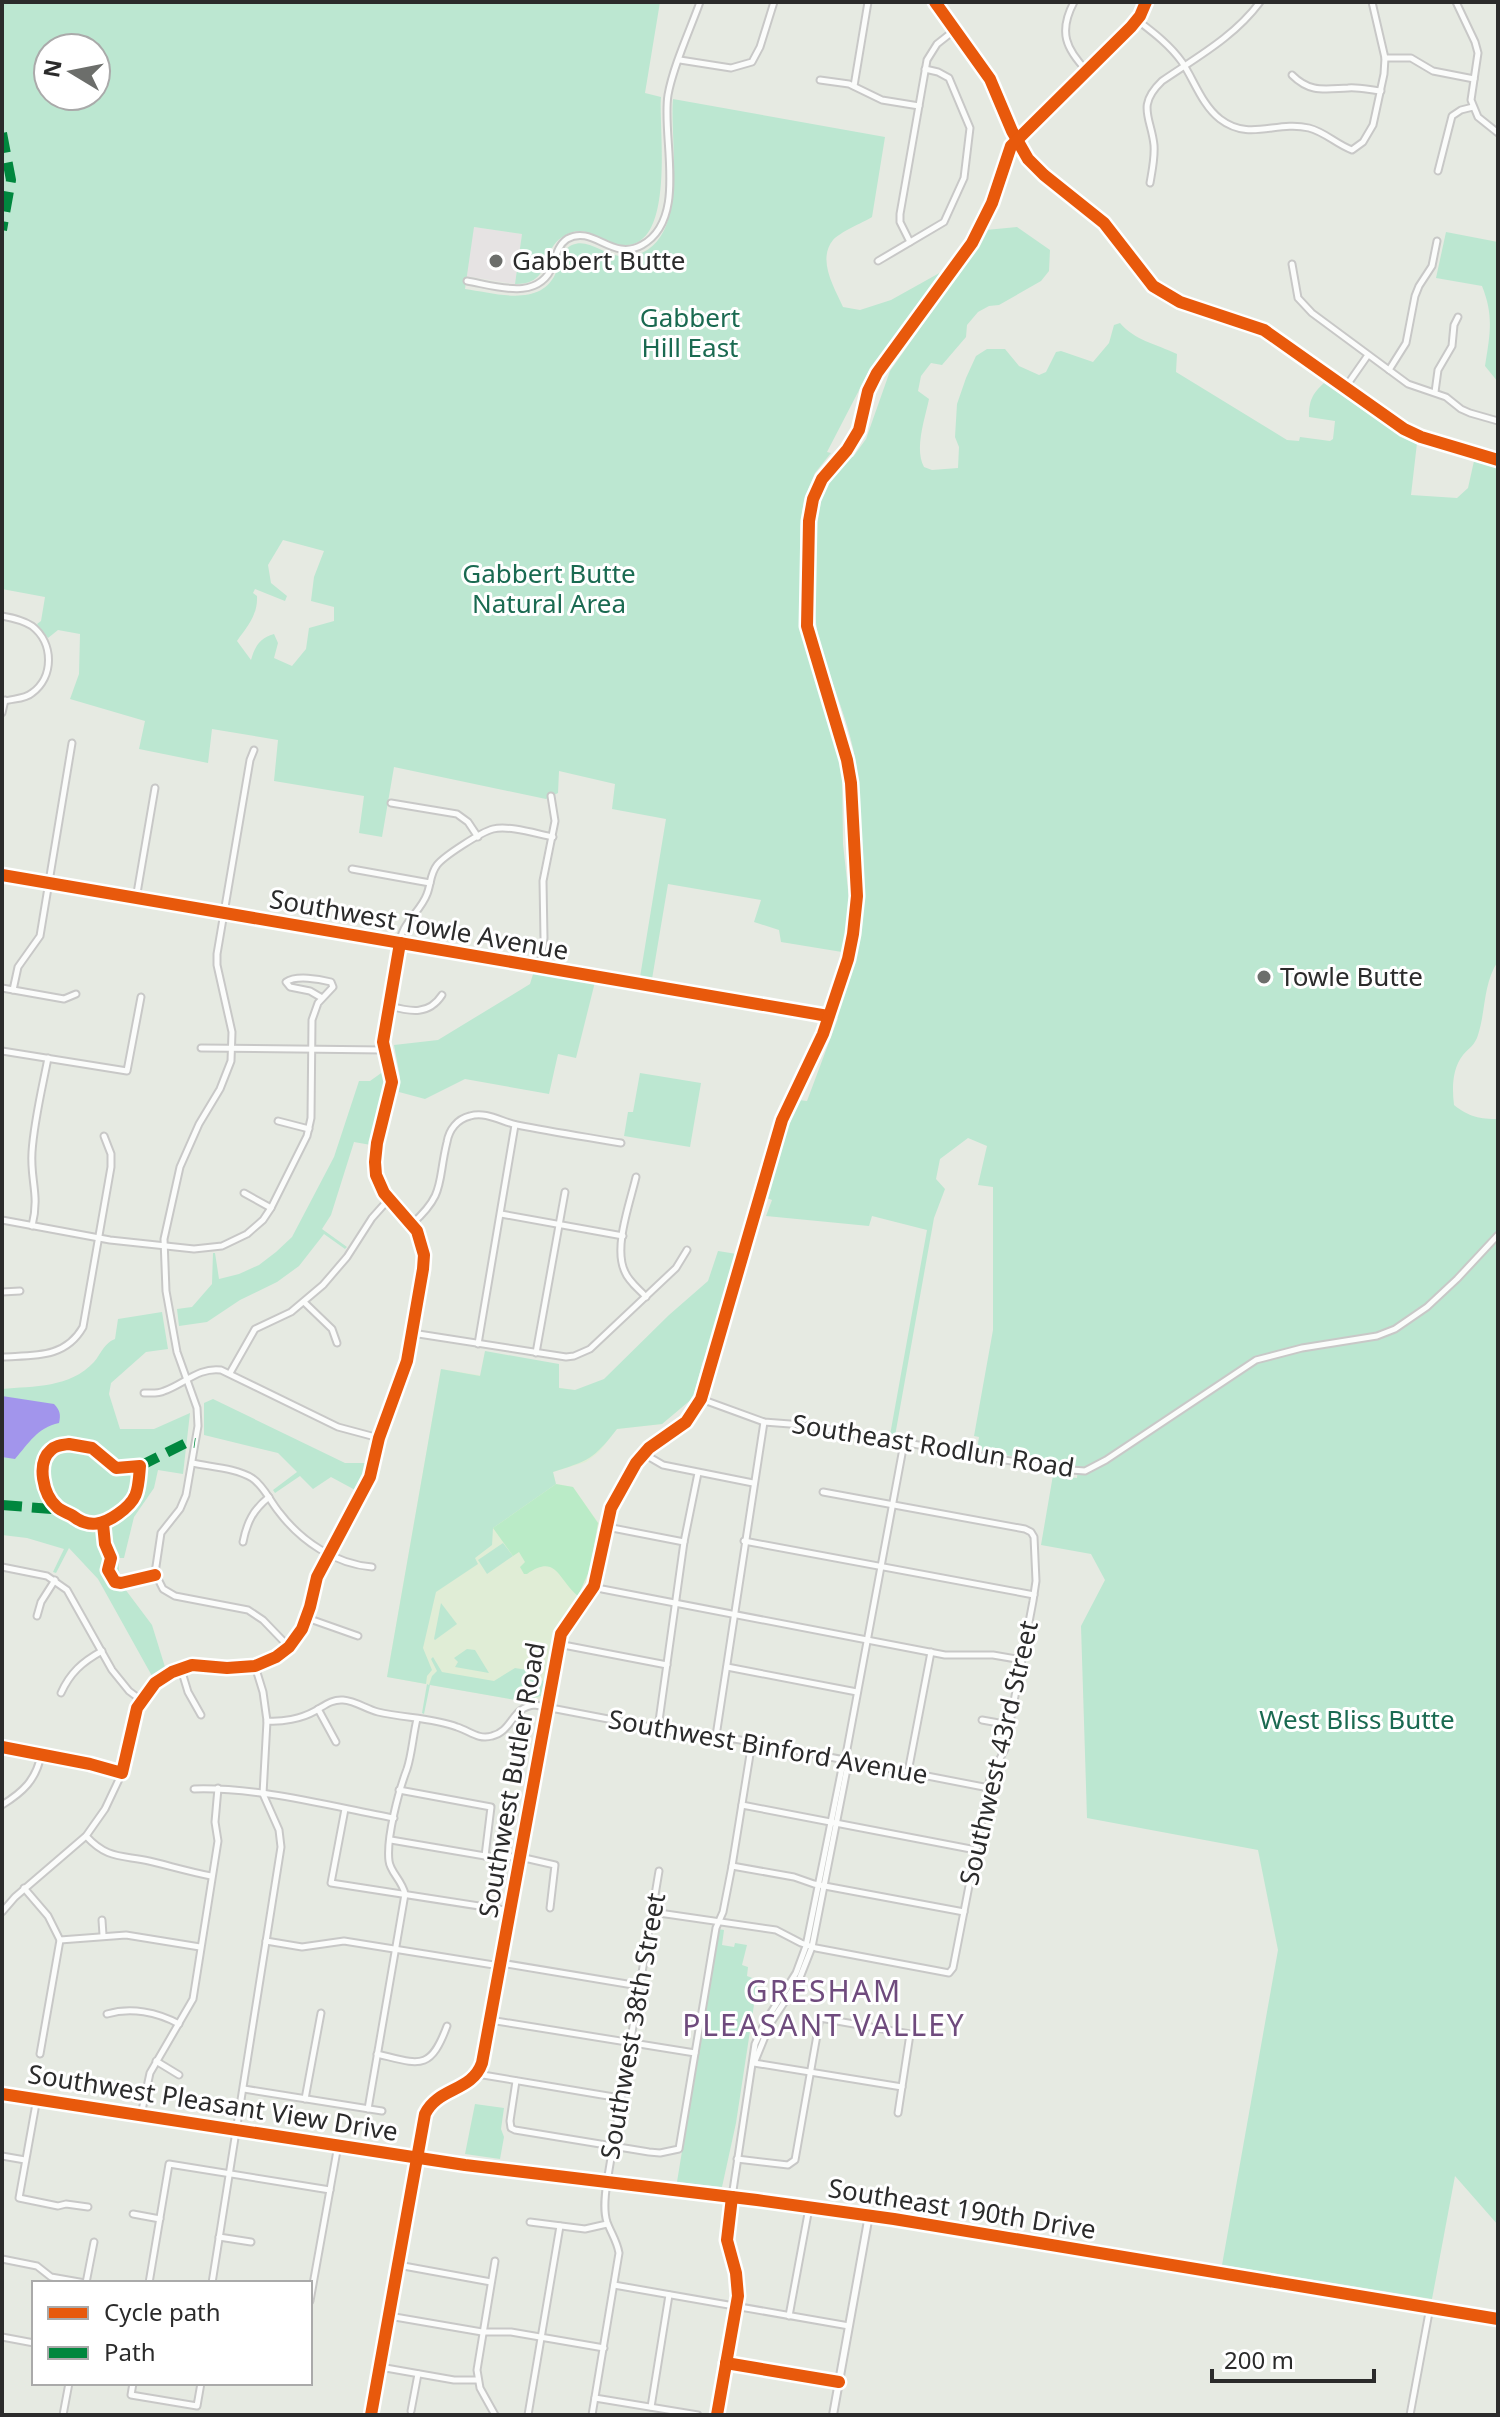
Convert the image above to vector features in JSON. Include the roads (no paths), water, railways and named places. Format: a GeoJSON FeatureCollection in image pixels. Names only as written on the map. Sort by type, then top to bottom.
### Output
{"type":"FeatureCollection","features":[{"type":"Feature","properties":{"kind":"main road"},"geometry":{"type":"LineString","coordinates":[[935,2],[995,88],[1028,159],[1104,223],[1157,289],[1180,302],[1264,330],[1393,423],[1412,433],[1498,460]]}},
{"type":"Feature","properties":{"kind":"main road"},"geometry":{"type":"LineString","coordinates":[[1017,139],[1137,20],[1146,2]]}},
{"type":"Feature","properties":{"kind":"main road","name":"Southwest Butler Road"},"geometry":{"type":"LineString","coordinates":[[477,2074],[482,2063],[501,1965],[558,1644],[564,1628],[594,1586],[615,1499],[643,1454],[686,1422],[701,1399],[782,1120],[820,1042],[848,959],[857,896],[850,771],[807,626],[811,511],[822,479],[847,450],[859,430],[868,391],[877,373],[972,243],[992,203],[1011,146],[1017,139]]}},
{"type":"Feature","properties":{"kind":"main road","name":"Southwest Towle Avenue"},"geometry":{"type":"LineString","coordinates":[[2,875],[828,1016]]}},
{"type":"Feature","properties":{"kind":"main road"},"geometry":{"type":"LineString","coordinates":[[371,2415],[424,2118],[429,2106],[441,2095],[468,2084],[477,2074]]}},
{"type":"Feature","properties":{"kind":"main road","name":"Southwest Pleasant View Drive"},"geometry":{"type":"LineString","coordinates":[[2,2094],[417,2157]]}},
{"type":"Feature","properties":{"kind":"main road","name":"Southeast 190th Drive"},"geometry":{"type":"LineString","coordinates":[[417,2157],[869,2215],[1498,2319]]}},
{"type":"Feature","properties":{"kind":"main road"},"geometry":{"type":"LineString","coordinates":[[717,2415],[736,2306],[737,2281],[727,2240],[732,2197]]}},
{"type":"Feature","properties":{"kind":"main road"},"geometry":{"type":"LineString","coordinates":[[833,2415],[869,2215]]}},
{"type":"Feature","properties":{"kind":"street"},"geometry":{"type":"LineString","coordinates":[[467,281],[515,289],[531,288],[543,282],[567,239],[582,235],[614,249],[624,250],[640,247],[654,236],[669,200],[668,96],[700,2]]}},
{"type":"Feature","properties":{"kind":"street"},"geometry":{"type":"LineString","coordinates":[[680,60],[731,68],[752,62],[774,2]]}},
{"type":"Feature","properties":{"kind":"street"},"geometry":{"type":"LineString","coordinates":[[854,86],[868,2]]}},
{"type":"Feature","properties":{"kind":"street"},"geometry":{"type":"LineString","coordinates":[[1074,2],[1066,41],[1073,56],[1087,71]]}},
{"type":"Feature","properties":{"kind":"street"},"geometry":{"type":"LineString","coordinates":[[1150,183],[1154,146],[1146,116],[1147,103],[1155,87],[1229,36],[1260,2]]}},
{"type":"Feature","properties":{"kind":"street"},"geometry":{"type":"LineString","coordinates":[[1137,20],[1167,44],[1184,65],[1212,112],[1233,127],[1249,131],[1282,125],[1297,126],[1323,132],[1352,150],[1363,142],[1373,125],[1381,91],[1385,58],[1372,2]]}},
{"type":"Feature","properties":{"kind":"street"},"geometry":{"type":"LineString","coordinates":[[1456,2],[1478,53],[1471,93],[1473,107],[1478,117],[1498,133]]}},
{"type":"Feature","properties":{"kind":"street"},"geometry":{"type":"LineString","coordinates":[[910,242],[900,222],[900,214],[925,69],[931,52],[956,29]]}},
{"type":"Feature","properties":{"kind":"street"},"geometry":{"type":"LineString","coordinates":[[1385,58],[1411,58],[1433,71],[1474,79]]}},
{"type":"Feature","properties":{"kind":"street"},"geometry":{"type":"LineString","coordinates":[[878,261],[944,222],[964,178],[970,128],[949,78],[925,69]]}},
{"type":"Feature","properties":{"kind":"street"},"geometry":{"type":"LineString","coordinates":[[1292,75],[1301,85],[1314,88],[1332,90],[1349,87],[1381,91]]}},
{"type":"Feature","properties":{"kind":"street"},"geometry":{"type":"LineString","coordinates":[[820,80],[854,86],[882,100],[919,106]]}},
{"type":"Feature","properties":{"kind":"street"},"geometry":{"type":"LineString","coordinates":[[1438,171],[1452,116],[1473,107]]}},
{"type":"Feature","properties":{"kind":"street"},"geometry":{"type":"LineString","coordinates":[[1389,370],[1406,343],[1415,296],[1432,266],[1437,241]]}},
{"type":"Feature","properties":{"kind":"street"},"geometry":{"type":"LineString","coordinates":[[1292,264],[1295,298],[1312,313],[1408,384],[1446,397],[1461,409],[1498,421]]}},
{"type":"Feature","properties":{"kind":"street"},"geometry":{"type":"LineString","coordinates":[[1435,392],[1438,370],[1452,346],[1458,317]]}},
{"type":"Feature","properties":{"kind":"street"},"geometry":{"type":"LineString","coordinates":[[1345,388],[1368,355]]}},
{"type":"Feature","properties":{"kind":"street"},"geometry":{"type":"LineString","coordinates":[[2,616],[34,627],[45,641],[49,660],[44,678],[35,691],[26,697],[4,701],[2,713]]}},
{"type":"Feature","properties":{"kind":"street"},"geometry":{"type":"LineString","coordinates":[[13,990],[18,967],[40,936],[72,743]]}},
{"type":"Feature","properties":{"kind":"street"},"geometry":{"type":"LineString","coordinates":[[254,750],[218,942],[217,965],[232,1032],[227,1075],[199,1124],[180,1167],[167,1219],[164,1247],[166,1291],[177,1352],[198,1413],[184,1502],[161,1533],[155,1567],[159,1583],[169,1594],[248,1610],[263,1620],[289,1647]]}},
{"type":"Feature","properties":{"kind":"street"},"geometry":{"type":"LineString","coordinates":[[136,899],[155,788]]}},
{"type":"Feature","properties":{"kind":"street"},"geometry":{"type":"LineString","coordinates":[[540,967],[544,938],[543,881],[553,837],[555,810],[551,796]]}},
{"type":"Feature","properties":{"kind":"street"},"geometry":{"type":"LineString","coordinates":[[391,803],[457,814],[468,822],[478,837]]}},
{"type":"Feature","properties":{"kind":"street"},"geometry":{"type":"LineString","coordinates":[[2,1912],[24,1888],[86,1836],[105,1809],[122,1773],[133,1720],[141,1700],[155,1683],[181,1669],[199,1664],[227,1668],[255,1666],[289,1647],[302,1629],[317,1577],[367,1485],[379,1438],[404,1372],[424,1255],[417,1231],[381,1187],[375,1162],[392,1082],[384,1050],[384,1029],[400,943],[405,928],[421,905],[437,864],[488,830],[500,828],[553,837]]}},
{"type":"Feature","properties":{"kind":"street"},"geometry":{"type":"LineString","coordinates":[[352,869],[430,883]]}},
{"type":"Feature","properties":{"kind":"street"},"geometry":{"type":"LineString","coordinates":[[2,1220],[98,1238],[208,1249],[229,1244],[253,1230],[271,1208],[309,1129],[312,1020],[322,998],[333,987],[331,982],[292,978],[286,982],[290,987],[310,991],[322,998]]}},
{"type":"Feature","properties":{"kind":"street"},"geometry":{"type":"LineString","coordinates":[[2,988],[64,999],[76,994]]}},
{"type":"Feature","properties":{"kind":"street"},"geometry":{"type":"LineString","coordinates":[[390,1006],[408,1011],[422,1010],[434,1006],[442,995]]}},
{"type":"Feature","properties":{"kind":"street"},"geometry":{"type":"LineString","coordinates":[[2,1051],[127,1071],[141,997]]}},
{"type":"Feature","properties":{"kind":"street"},"geometry":{"type":"LineString","coordinates":[[201,1048],[384,1050]]}},
{"type":"Feature","properties":{"kind":"street"},"geometry":{"type":"LineString","coordinates":[[32,1226],[37,1197],[32,1163],[33,1142],[48,1058]]}},
{"type":"Feature","properties":{"kind":"street"},"geometry":{"type":"LineString","coordinates":[[412,1224],[435,1200],[447,1139],[453,1127],[467,1116],[483,1114],[515,1125],[621,1143]]}},
{"type":"Feature","properties":{"kind":"street"},"geometry":{"type":"LineString","coordinates":[[278,1121],[309,1129]]}},
{"type":"Feature","properties":{"kind":"street"},"geometry":{"type":"LineString","coordinates":[[478,1344],[515,1125]]}},
{"type":"Feature","properties":{"kind":"street"},"geometry":{"type":"LineString","coordinates":[[2,1357],[54,1353],[79,1333],[87,1313],[111,1167],[111,1154],[104,1136]]}},
{"type":"Feature","properties":{"kind":"street"},"geometry":{"type":"LineString","coordinates":[[636,1177],[629,1199],[621,1258],[623,1269],[646,1297]]}},
{"type":"Feature","properties":{"kind":"street"},"geometry":{"type":"LineString","coordinates":[[536,1353],[565,1192]]}},
{"type":"Feature","properties":{"kind":"street"},"geometry":{"type":"LineString","coordinates":[[244,1193],[271,1208]]}},
{"type":"Feature","properties":{"kind":"street"},"geometry":{"type":"LineString","coordinates":[[230,1373],[255,1329],[285,1316],[304,1302],[347,1257],[372,1218],[389,1199]]}},
{"type":"Feature","properties":{"kind":"street"},"geometry":{"type":"LineString","coordinates":[[501,1214],[623,1236]]}},
{"type":"Feature","properties":{"kind":"street","name":"Southeast Rodlun Road"},"geometry":{"type":"LineString","coordinates":[[764,1422],[1057,1469],[1090,1469],[1256,1360],[1302,1348],[1377,1336],[1395,1329],[1427,1307],[1498,1235]]}},
{"type":"Feature","properties":{"kind":"street"},"geometry":{"type":"LineString","coordinates":[[412,1333],[566,1357],[582,1353],[600,1340],[676,1268],[687,1250]]}},
{"type":"Feature","properties":{"kind":"street"},"geometry":{"type":"LineString","coordinates":[[2,1292],[20,1291]]}},
{"type":"Feature","properties":{"kind":"street"},"geometry":{"type":"LineString","coordinates":[[304,1302],[332,1329],[337,1343]]}},
{"type":"Feature","properties":{"kind":"street"},"geometry":{"type":"LineString","coordinates":[[144,1393],[161,1393],[198,1373],[213,1369],[230,1373],[338,1427],[379,1438]]}},
{"type":"Feature","properties":{"kind":"street"},"geometry":{"type":"LineString","coordinates":[[701,1399],[764,1422],[716,1736]]}},
{"type":"Feature","properties":{"kind":"street"},"geometry":{"type":"LineString","coordinates":[[732,2197],[754,2063],[753,2051],[809,1947],[904,1443]]}},
{"type":"Feature","properties":{"kind":"street"},"geometry":{"type":"LineString","coordinates":[[643,1454],[663,1465],[753,1483]]}},
{"type":"Feature","properties":{"kind":"street"},"geometry":{"type":"LineString","coordinates":[[192,1463],[249,1477],[263,1488],[291,1527],[304,1538],[348,1563],[372,1567]]}},
{"type":"Feature","properties":{"kind":"street"},"geometry":{"type":"LineString","coordinates":[[658,1728],[684,1542],[698,1473]]}},
{"type":"Feature","properties":{"kind":"street"},"geometry":{"type":"LineString","coordinates":[[823,1492],[893,1504]]}},
{"type":"Feature","properties":{"kind":"street"},"geometry":{"type":"LineString","coordinates":[[243,1542],[249,1518],[269,1497]]}},
{"type":"Feature","properties":{"kind":"street","name":"Southwest 43rd Street"},"geometry":{"type":"LineString","coordinates":[[809,1947],[949,1973],[954,1965],[990,1778],[1005,1749],[1010,1725],[1036,1581],[1031,1533],[1025,1529],[893,1504]]}},
{"type":"Feature","properties":{"kind":"street"},"geometry":{"type":"LineString","coordinates":[[607,1527],[684,1542]]}},
{"type":"Feature","properties":{"kind":"street"},"geometry":{"type":"LineString","coordinates":[[744,1541],[1034,1595]]}},
{"type":"Feature","properties":{"kind":"street"},"geometry":{"type":"LineString","coordinates":[[2,1567],[55,1580],[72,1596],[121,1683],[141,1700]]}},
{"type":"Feature","properties":{"kind":"street"},"geometry":{"type":"LineString","coordinates":[[37,1616],[41,1602],[55,1580]]}},
{"type":"Feature","properties":{"kind":"street"},"geometry":{"type":"LineString","coordinates":[[594,1586],[958,1657],[993,1655],[1022,1660]]}},
{"type":"Feature","properties":{"kind":"street"},"geometry":{"type":"LineString","coordinates":[[307,1618],[358,1636]]}},
{"type":"Feature","properties":{"kind":"street"},"geometry":{"type":"LineString","coordinates":[[558,1644],[667,1665]]}},
{"type":"Feature","properties":{"kind":"street"},"geometry":{"type":"LineString","coordinates":[[61,1693],[76,1668],[102,1651]]}},
{"type":"Feature","properties":{"kind":"street"},"geometry":{"type":"LineString","coordinates":[[908,1772],[931,1652]]}},
{"type":"Feature","properties":{"kind":"street"},"geometry":{"type":"LineString","coordinates":[[212,2281],[281,1847],[279,1830],[263,1794],[267,1721],[255,1666]]}},
{"type":"Feature","properties":{"kind":"street"},"geometry":{"type":"LineString","coordinates":[[727,1667],[857,1692]]}},
{"type":"Feature","properties":{"kind":"street"},"geometry":{"type":"LineString","coordinates":[[181,1669],[188,1692],[201,1715]]}},
{"type":"Feature","properties":{"kind":"street"},"geometry":{"type":"LineString","coordinates":[[267,1721],[284,1721],[307,1715],[339,1699],[386,1713],[457,1727],[479,1737],[491,1737],[505,1729],[518,1711],[526,1706],[547,1706]]}},
{"type":"Feature","properties":{"kind":"street","name":"Southwest Binford Avenue"},"geometry":{"type":"LineString","coordinates":[[547,1706],[989,1788]]}},
{"type":"Feature","properties":{"kind":"street"},"geometry":{"type":"LineString","coordinates":[[318,1709],[336,1742]]}},
{"type":"Feature","properties":{"kind":"street"},"geometry":{"type":"LineString","coordinates":[[368,2109],[405,1894],[401,1881],[390,1867],[391,1840],[399,1790],[417,1719]]}},
{"type":"Feature","properties":{"kind":"street"},"geometry":{"type":"LineString","coordinates":[[982,1720],[1010,1725]]}},
{"type":"Feature","properties":{"kind":"street"},"geometry":{"type":"LineString","coordinates":[[516,2081],[510,2121],[511,2128],[518,2131],[654,2152],[679,2149],[716,1928],[732,1866],[752,1742]]}},
{"type":"Feature","properties":{"kind":"street"},"geometry":{"type":"LineString","coordinates":[[2,1747],[122,1773]]}},
{"type":"Feature","properties":{"kind":"street"},"geometry":{"type":"LineString","coordinates":[[2,1805],[28,1786],[38,1769],[41,1754]]}},
{"type":"Feature","properties":{"kind":"street"},"geometry":{"type":"LineString","coordinates":[[194,1789],[218,1788],[263,1794],[394,1818]]}},
{"type":"Feature","properties":{"kind":"street"},"geometry":{"type":"LineString","coordinates":[[141,2115],[147,2081],[193,1999],[218,1841],[215,1822],[218,1788]]}},
{"type":"Feature","properties":{"kind":"street"},"geometry":{"type":"LineString","coordinates":[[399,1790],[491,1807],[485,1856]]}},
{"type":"Feature","properties":{"kind":"street"},"geometry":{"type":"LineString","coordinates":[[742,1805],[976,1850]]}},
{"type":"Feature","properties":{"kind":"street"},"geometry":{"type":"LineString","coordinates":[[345,1809],[331,1883],[511,1911]]}},
{"type":"Feature","properties":{"kind":"street"},"geometry":{"type":"LineString","coordinates":[[86,1836],[100,1849],[119,1858],[211,1876]]}},
{"type":"Feature","properties":{"kind":"street"},"geometry":{"type":"LineString","coordinates":[[391,1840],[485,1856],[520,1857],[555,1865],[550,1908]]}},
{"type":"Feature","properties":{"kind":"street"},"geometry":{"type":"LineString","coordinates":[[732,1866],[964,1912]]}},
{"type":"Feature","properties":{"kind":"street","name":"Southwest 38th Street"},"geometry":{"type":"LineString","coordinates":[[592,2415],[619,2253],[607,2224],[607,2182],[659,1871]]}},
{"type":"Feature","properties":{"kind":"street"},"geometry":{"type":"LineString","coordinates":[[24,1888],[48,1916],[60,1940],[40,2054]]}},
{"type":"Feature","properties":{"kind":"street"},"geometry":{"type":"LineString","coordinates":[[652,1912],[776,1930],[809,1947]]}},
{"type":"Feature","properties":{"kind":"street"},"geometry":{"type":"LineString","coordinates":[[102,1920],[103,1935]]}},
{"type":"Feature","properties":{"kind":"street"},"geometry":{"type":"LineString","coordinates":[[60,1940],[103,1935],[140,1936],[200,1947]]}},
{"type":"Feature","properties":{"kind":"street"},"geometry":{"type":"LineString","coordinates":[[266,1941],[302,1947],[344,1941],[639,1986]]}},
{"type":"Feature","properties":{"kind":"street"},"geometry":{"type":"LineString","coordinates":[[107,2014],[123,2009],[156,2015],[179,2024]]}},
{"type":"Feature","properties":{"kind":"street"},"geometry":{"type":"LineString","coordinates":[[305,2099],[321,2013]]}},
{"type":"Feature","properties":{"kind":"street"},"geometry":{"type":"LineString","coordinates":[[737,2159],[792,2164],[795,2160],[819,2018],[910,2034],[898,2113]]}},
{"type":"Feature","properties":{"kind":"street"},"geometry":{"type":"LineString","coordinates":[[490,2020],[695,2053]]}},
{"type":"Feature","properties":{"kind":"street"},"geometry":{"type":"LineString","coordinates":[[377,2054],[409,2062],[430,2058],[436,2052],[447,2026]]}},
{"type":"Feature","properties":{"kind":"street"},"geometry":{"type":"LineString","coordinates":[[156,2061],[179,2075]]}},
{"type":"Feature","properties":{"kind":"street"},"geometry":{"type":"LineString","coordinates":[[754,2063],[902,2087]]}},
{"type":"Feature","properties":{"kind":"street"},"geometry":{"type":"LineString","coordinates":[[477,2074],[620,2098]]}},
{"type":"Feature","properties":{"kind":"street"},"geometry":{"type":"LineString","coordinates":[[244,2089],[382,2111]]}},
{"type":"Feature","properties":{"kind":"street"},"geometry":{"type":"LineString","coordinates":[[37,2098],[19,2198],[58,2206],[88,2207]]}},
{"type":"Feature","properties":{"kind":"street"},"geometry":{"type":"LineString","coordinates":[[312,2290],[338,2145]]}},
{"type":"Feature","properties":{"kind":"street"},"geometry":{"type":"LineString","coordinates":[[2,2156],[25,2160]]}},
{"type":"Feature","properties":{"kind":"street"},"geometry":{"type":"LineString","coordinates":[[149,2281],[169,2164],[330,2190]]}},
{"type":"Feature","properties":{"kind":"street"},"geometry":{"type":"LineString","coordinates":[[789,2316],[809,2208]]}},
{"type":"Feature","properties":{"kind":"street"},"geometry":{"type":"LineString","coordinates":[[133,2214],[160,2219]]}},
{"type":"Feature","properties":{"kind":"street"},"geometry":{"type":"LineString","coordinates":[[530,2222],[585,2229],[607,2224]]}},
{"type":"Feature","properties":{"kind":"street"},"geometry":{"type":"LineString","coordinates":[[528,2415],[560,2226]]}},
{"type":"Feature","properties":{"kind":"street"},"geometry":{"type":"LineString","coordinates":[[219,2237],[251,2242]]}},
{"type":"Feature","properties":{"kind":"street"},"geometry":{"type":"LineString","coordinates":[[86,2281],[94,2242]]}},
{"type":"Feature","properties":{"kind":"street"},"geometry":{"type":"LineString","coordinates":[[2,2259],[37,2266],[51,2277],[74,2281]]}},
{"type":"Feature","properties":{"kind":"street"},"geometry":{"type":"LineString","coordinates":[[495,2261],[477,2358],[477,2380],[495,2415]]}},
{"type":"Feature","properties":{"kind":"street"},"geometry":{"type":"LineString","coordinates":[[398,2265],[491,2282]]}},
{"type":"Feature","properties":{"kind":"street"},"geometry":{"type":"LineString","coordinates":[[614,2285],[849,2326]]}},
{"type":"Feature","properties":{"kind":"street"},"geometry":{"type":"LineString","coordinates":[[651,2407],[669,2295]]}},
{"type":"Feature","properties":{"kind":"street"},"geometry":{"type":"LineString","coordinates":[[1410,2415],[1430,2307]]}},
{"type":"Feature","properties":{"kind":"street"},"geometry":{"type":"LineString","coordinates":[[389,2316],[604,2348]]}},
{"type":"Feature","properties":{"kind":"street"},"geometry":{"type":"LineString","coordinates":[[2,2337],[32,2343]]}},
{"type":"Feature","properties":{"kind":"street"},"geometry":{"type":"LineString","coordinates":[[726,2363],[839,2382]]}},
{"type":"Feature","properties":{"kind":"street"},"geometry":{"type":"LineString","coordinates":[[380,2367],[462,2381],[477,2380]]}},
{"type":"Feature","properties":{"kind":"street"},"geometry":{"type":"LineString","coordinates":[[411,2411],[418,2374]]}},
{"type":"Feature","properties":{"kind":"street"},"geometry":{"type":"LineString","coordinates":[[63,2415],[69,2385]]}},
{"type":"Feature","properties":{"kind":"street"},"geometry":{"type":"LineString","coordinates":[[133,2385],[131,2395],[197,2406],[201,2385]]}},
{"type":"Feature","properties":{"kind":"street"},"geometry":{"type":"LineString","coordinates":[[595,2398],[698,2415]]}},
{"type":"Feature","properties":{"kind":"place","name":"Gabbert Butte"},"geometry":{"type":"Point","coordinates":[496,261]}},
{"type":"Feature","properties":{"kind":"place","name":"Towle Butte"},"geometry":{"type":"Point","coordinates":[1264,977]}},
{"type":"Feature","properties":{"kind":"district","name":"GRESHAM PLEASANT VALLEY"},"geometry":{"type":"Point","coordinates":[824,2009]}},
{"type":"Feature","properties":{"kind":"park label","name":"Gabbert Hill East"},"geometry":{"type":"Point","coordinates":[690,333]}},
{"type":"Feature","properties":{"kind":"park label","name":"Gabbert Butte Natural Area"},"geometry":{"type":"Point","coordinates":[549,589]}},
{"type":"Feature","properties":{"kind":"park label","name":"West Bliss Butte"},"geometry":{"type":"Point","coordinates":[1357,1720]}}]}
